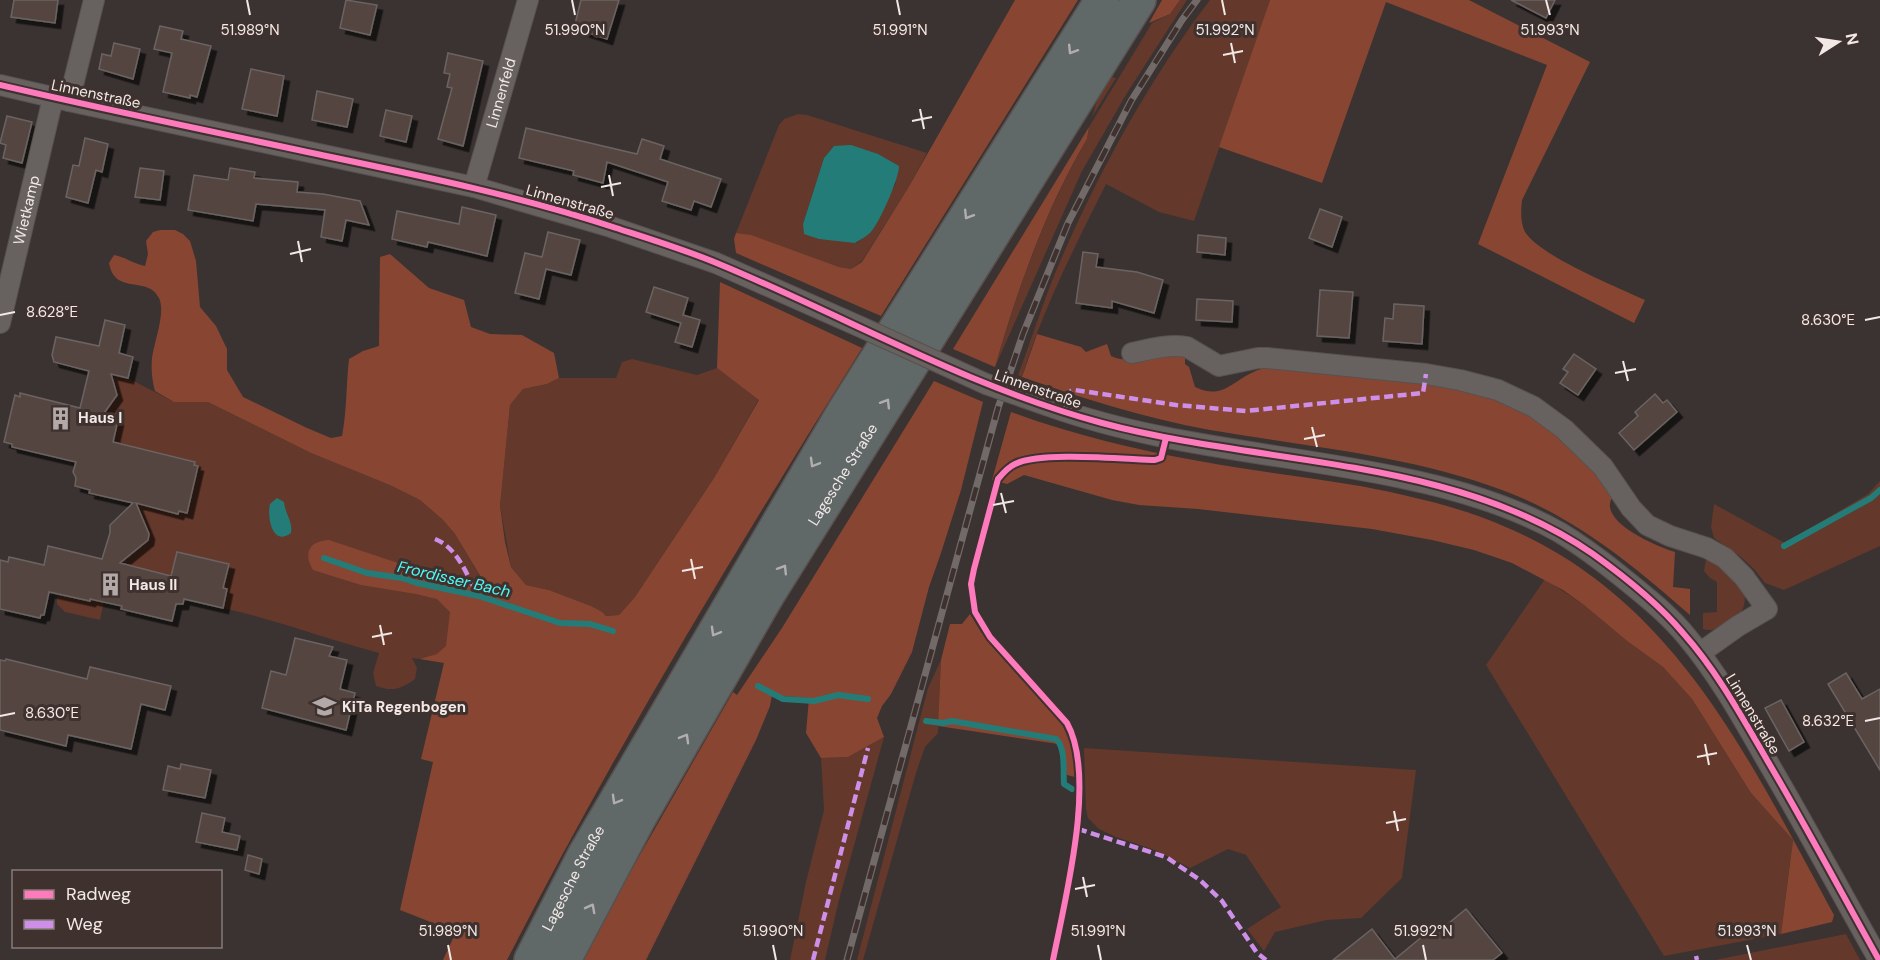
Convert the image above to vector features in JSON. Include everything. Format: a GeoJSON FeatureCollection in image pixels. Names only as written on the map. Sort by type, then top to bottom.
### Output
{"type":"FeatureCollection","features":[{"type":"Feature","properties":{"kind":"highway","name":"Lagesche Straße"},"geometry":{"type":"LineString","coordinates":[[531,960],[585,854],[837,423],[1102,0]]}},
{"type":"Feature","properties":{"kind":"highway","name":"Lagesche Straße"},"geometry":{"type":"LineString","coordinates":[[564,960],[638,820],[767,596],[1138,0]]}},
{"type":"Feature","properties":{"kind":"street","name":"Wietkamp"},"geometry":{"type":"LineString","coordinates":[[0,323],[61,99],[94,0]]}},
{"type":"Feature","properties":{"kind":"street","name":"Linnenfeld"},"geometry":{"type":"LineString","coordinates":[[474,187],[528,0]]}},
{"type":"Feature","properties":{"kind":"street","name":"Linnenstraße"},"geometry":{"type":"LineString","coordinates":[[0,85],[474,187],[611,226],[716,262],[986,384],[1104,424],[1166,438],[1404,478],[1497,504],[1549,527],[1595,555],[1654,603],[1700,653],[1754,737],[1880,960]]}},
{"type":"Feature","properties":{"kind":"street"},"geometry":{"type":"LineString","coordinates":[[1132,353],[1164,346],[1181,346],[1187,347],[1219,366],[1258,357],[1426,374],[1498,390],[1534,407],[1564,429],[1589,452],[1603,467],[1639,518],[1647,525],[1670,536],[1707,548],[1725,558],[1744,577],[1767,609],[1700,653]]}},
{"type":"Feature","properties":{"kind":"shaded area"},"geometry":{"type":"Polygon","coordinates":[[[1015,0],[1078,0],[881,316],[736,253],[734,239],[736,233],[751,235],[839,267],[851,269],[862,262],[908,188],[1015,0]]]}},
{"type":"Feature","properties":{"kind":"shaded area"},"geometry":{"type":"Polygon","coordinates":[[[1162,0],[1180,0],[1170,14],[1149,23],[1162,0]]]}},
{"type":"Feature","properties":{"kind":"shaded area"},"geometry":{"type":"Polygon","coordinates":[[[1180,0],[1187,0],[1127,93],[1082,171],[995,367],[1034,250],[1058,194],[1087,139],[1089,127],[1152,23],[1170,14],[1180,0]]]}},
{"type":"Feature","properties":{"kind":"shaded area"},"geometry":{"type":"Polygon","coordinates":[[[1210,0],[1270,0],[1194,221],[1159,212],[1106,184],[1049,304],[1022,377],[1018,375],[1056,271],[1088,200],[1165,63],[1210,0]]]}},
{"type":"Feature","properties":{"kind":"shaded area"},"geometry":{"type":"Polygon","coordinates":[[[1270,0],[1469,0],[1590,62],[1522,200],[1523,228],[1533,241],[1562,261],[1645,300],[1634,323],[1478,244],[1547,65],[1386,2],[1322,183],[1219,147],[1270,0]]]}},
{"type":"Feature","properties":{"kind":"shaded area"},"geometry":{"type":"Polygon","coordinates":[[[1105,75],[1116,78],[1092,117],[1105,75]]]}},
{"type":"Feature","properties":{"kind":"shaded area"},"geometry":{"type":"Polygon","coordinates":[[[798,114],[807,115],[927,153],[862,261],[851,269],[839,267],[752,236],[736,233],[779,125],[784,119],[798,114]],[[834,146],[824,158],[803,224],[856,243],[871,232],[896,183],[834,146]]]}},
{"type":"Feature","properties":{"kind":"shaded area"},"geometry":{"type":"Polygon","coordinates":[[[1089,127],[1087,139],[1058,193],[1034,250],[995,367],[953,349],[1089,127]]]}},
{"type":"Feature","properties":{"kind":"shaded area"},"geometry":{"type":"Polygon","coordinates":[[[175,230],[190,241],[196,261],[200,307],[216,326],[227,349],[227,370],[243,397],[331,438],[342,436],[349,359],[379,346],[380,257],[390,254],[429,288],[464,300],[471,327],[490,334],[522,335],[554,353],[559,378],[547,384],[523,389],[510,405],[500,506],[505,542],[511,567],[526,585],[549,590],[591,606],[606,616],[619,615],[635,597],[714,478],[759,400],[717,368],[720,282],[862,348],[769,498],[633,727],[507,960],[443,960],[456,932],[400,910],[433,762],[421,759],[444,663],[420,659],[437,654],[446,646],[450,612],[437,599],[361,585],[313,570],[308,553],[313,545],[329,540],[404,565],[458,579],[468,586],[491,594],[455,534],[420,500],[390,485],[311,453],[208,402],[174,402],[155,391],[152,362],[161,311],[159,298],[147,287],[125,283],[118,279],[112,273],[109,263],[114,255],[145,266],[148,254],[146,241],[153,232],[175,230]]]}},
{"type":"Feature","properties":{"kind":"shaded area"},"geometry":{"type":"Polygon","coordinates":[[[1037,334],[1081,347],[1086,352],[1107,344],[1111,356],[1120,359],[1185,355],[1185,364],[1189,367],[1195,387],[1205,391],[1221,390],[1258,370],[1277,368],[1429,384],[1472,392],[1516,408],[1548,428],[1577,453],[1602,482],[1612,498],[1610,507],[1621,524],[1644,539],[1675,552],[1673,587],[1690,589],[1690,615],[1647,578],[1579,528],[1529,501],[1502,490],[1430,468],[1394,460],[1162,420],[1022,377],[1037,334]]]}},
{"type":"Feature","properties":{"kind":"shaded area"},"geometry":{"type":"Polygon","coordinates":[[[632,359],[697,375],[717,368],[759,399],[714,478],[635,597],[619,615],[606,616],[591,606],[549,590],[526,585],[511,567],[500,506],[510,405],[523,389],[547,384],[559,378],[616,378],[622,362],[632,359]]]}},
{"type":"Feature","properties":{"kind":"shaded area"},"geometry":{"type":"Polygon","coordinates":[[[114,375],[128,378],[174,402],[208,402],[311,453],[391,485],[420,500],[455,534],[491,595],[445,662],[412,658],[417,668],[415,679],[397,689],[382,688],[376,686],[373,673],[379,653],[223,608],[227,589],[221,588],[228,564],[177,552],[173,576],[120,563],[120,560],[148,540],[149,533],[141,525],[134,500],[144,503],[144,506],[157,509],[165,507],[164,511],[177,514],[179,511],[187,512],[198,466],[194,465],[195,462],[181,458],[180,462],[174,460],[174,457],[108,444],[113,440],[118,420],[103,417],[107,404],[113,403],[117,395],[111,388],[114,375]]]}},
{"type":"Feature","properties":{"kind":"shaded area"},"geometry":{"type":"Polygon","coordinates":[[[934,381],[983,402],[961,490],[929,587],[912,652],[877,718],[884,737],[848,757],[821,758],[806,733],[809,698],[772,695],[770,706],[756,740],[646,960],[584,960],[625,881],[733,692],[737,695],[782,628],[934,381]]]}},
{"type":"Feature","properties":{"kind":"shaded area"},"geometry":{"type":"Polygon","coordinates":[[[1011,412],[1104,441],[1151,452],[1219,465],[1360,486],[1435,503],[1508,528],[1566,559],[1617,596],[1661,640],[1700,688],[1736,740],[1768,794],[1834,915],[1832,922],[1781,934],[1793,840],[1751,793],[1692,699],[1663,667],[1563,590],[1512,563],[1474,550],[1432,540],[1372,529],[1198,509],[1139,505],[1112,500],[1024,475],[1007,484],[992,480],[1011,412]]]}},
{"type":"Feature","properties":{"kind":"shaded area"},"geometry":{"type":"Polygon","coordinates":[[[1880,481],[1880,546],[1784,590],[1765,583],[1741,557],[1714,538],[1711,527],[1714,504],[1785,543],[1868,494],[1880,481]]]}},
{"type":"Feature","properties":{"kind":"shaded area"},"geometry":{"type":"Polygon","coordinates":[[[1706,559],[1719,563],[1745,592],[1744,606],[1739,615],[1724,626],[1713,630],[1703,629],[1703,613],[1717,612],[1717,582],[1704,571],[1706,559]]]}},
{"type":"Feature","properties":{"kind":"shaded area"},"geometry":{"type":"Polygon","coordinates":[[[1545,579],[1584,605],[1663,667],[1692,699],[1751,793],[1793,840],[1781,934],[1664,956],[1486,665],[1545,579]]]}},
{"type":"Feature","properties":{"kind":"shaded area"},"geometry":{"type":"Polygon","coordinates":[[[57,594],[104,602],[100,620],[65,612],[57,604],[57,594]]]}},
{"type":"Feature","properties":{"kind":"shaded area"},"geometry":{"type":"Polygon","coordinates":[[[970,614],[981,632],[1063,726],[1073,749],[1075,777],[1067,775],[1061,747],[1058,744],[938,726],[941,660],[950,624],[962,624],[970,614]]]}},
{"type":"Feature","properties":{"kind":"shaded area"},"geometry":{"type":"Polygon","coordinates":[[[941,660],[938,733],[925,747],[863,960],[857,960],[928,688],[941,660]]]}},
{"type":"Feature","properties":{"kind":"shaded area"},"geometry":{"type":"Polygon","coordinates":[[[884,737],[839,900],[825,960],[790,960],[824,810],[821,758],[848,757],[884,737]]]}},
{"type":"Feature","properties":{"kind":"shaded area"},"geometry":{"type":"Polygon","coordinates":[[[1084,748],[1416,770],[1402,878],[1361,918],[1327,920],[1275,932],[1264,951],[1247,929],[1281,907],[1246,855],[1228,849],[1190,868],[1155,850],[1099,829],[1088,818],[1086,809],[1084,748]]]}},
{"type":"Feature","properties":{"kind":"shaded area"},"geometry":{"type":"Polygon","coordinates":[[[1846,934],[1860,960],[1715,960],[1846,934]]]}},
{"type":"Feature","properties":{"kind":"water"},"geometry":{"type":"Polygon","coordinates":[[[851,145],[878,154],[899,166],[893,190],[879,219],[871,232],[855,243],[819,239],[804,234],[803,224],[824,158],[834,146],[851,145]]]}},
{"type":"Feature","properties":{"kind":"water"},"geometry":{"type":"Polygon","coordinates":[[[277,498],[284,502],[291,525],[291,533],[285,536],[275,533],[270,523],[270,504],[277,498]]]}},
{"type":"Feature","properties":{"kind":"building"},"geometry":{"type":"Polygon","coordinates":[[[14,0],[58,0],[55,23],[11,17],[14,0]]]}},
{"type":"Feature","properties":{"kind":"building"},"geometry":{"type":"Polygon","coordinates":[[[346,0],[377,5],[370,35],[340,28],[346,0]]]}},
{"type":"Feature","properties":{"kind":"building"},"geometry":{"type":"Polygon","coordinates":[[[581,0],[619,0],[607,39],[574,28],[581,0]]]}},
{"type":"Feature","properties":{"kind":"building"},"geometry":{"type":"Polygon","coordinates":[[[1511,0],[1555,0],[1546,18],[1511,0]]]}},
{"type":"Feature","properties":{"kind":"building"},"geometry":{"type":"Polygon","coordinates":[[[160,26],[183,31],[181,39],[211,46],[197,97],[190,95],[190,98],[163,92],[172,53],[154,49],[160,26]]]}},
{"type":"Feature","properties":{"kind":"building"},"geometry":{"type":"Polygon","coordinates":[[[114,43],[140,49],[133,79],[99,69],[102,54],[111,56],[114,43]]]}},
{"type":"Feature","properties":{"kind":"building"},"geometry":{"type":"Polygon","coordinates":[[[448,53],[483,61],[463,146],[438,139],[452,88],[447,87],[450,74],[444,73],[448,53]]]}},
{"type":"Feature","properties":{"kind":"building"},"geometry":{"type":"Polygon","coordinates":[[[251,69],[284,76],[277,116],[242,109],[251,69]]]}},
{"type":"Feature","properties":{"kind":"building"},"geometry":{"type":"Polygon","coordinates":[[[317,91],[353,99],[347,127],[312,120],[317,91]]]}},
{"type":"Feature","properties":{"kind":"building"},"geometry":{"type":"Polygon","coordinates":[[[386,110],[412,116],[406,142],[380,136],[386,110]]]}},
{"type":"Feature","properties":{"kind":"building"},"geometry":{"type":"Polygon","coordinates":[[[7,116],[32,122],[22,163],[3,158],[6,145],[0,143],[7,116]]]}},
{"type":"Feature","properties":{"kind":"building"},"geometry":{"type":"Polygon","coordinates":[[[526,128],[637,154],[642,139],[664,146],[660,159],[721,179],[711,207],[694,201],[691,210],[662,201],[668,182],[607,162],[603,183],[573,175],[574,171],[519,158],[526,128]]]}},
{"type":"Feature","properties":{"kind":"building"},"geometry":{"type":"Polygon","coordinates":[[[85,138],[108,144],[102,172],[96,170],[88,203],[66,197],[73,165],[79,166],[85,138]]]}},
{"type":"Feature","properties":{"kind":"building"},"geometry":{"type":"Polygon","coordinates":[[[140,168],[164,171],[160,200],[135,197],[140,168]]]}},
{"type":"Feature","properties":{"kind":"building"},"geometry":{"type":"Polygon","coordinates":[[[230,168],[255,172],[254,178],[298,182],[297,192],[360,201],[369,225],[346,220],[342,241],[321,237],[325,210],[256,204],[253,221],[188,210],[194,175],[228,180],[230,168]]]}},
{"type":"Feature","properties":{"kind":"building"},"geometry":{"type":"Polygon","coordinates":[[[462,207],[496,215],[487,256],[428,242],[427,247],[392,239],[397,211],[459,224],[462,207]]]}},
{"type":"Feature","properties":{"kind":"building"},"geometry":{"type":"Polygon","coordinates":[[[1320,209],[1342,217],[1332,247],[1309,238],[1320,209]]]}},
{"type":"Feature","properties":{"kind":"building"},"geometry":{"type":"Polygon","coordinates":[[[548,232],[580,240],[571,275],[546,269],[539,299],[515,293],[525,253],[542,257],[548,232]]]}},
{"type":"Feature","properties":{"kind":"building"},"geometry":{"type":"Polygon","coordinates":[[[1198,235],[1226,238],[1225,255],[1197,252],[1198,235]]]}},
{"type":"Feature","properties":{"kind":"building"},"geometry":{"type":"Polygon","coordinates":[[[1083,252],[1098,254],[1096,267],[1137,272],[1163,280],[1154,313],[1112,301],[1112,308],[1076,303],[1083,252]]]}},
{"type":"Feature","properties":{"kind":"building"},"geometry":{"type":"Polygon","coordinates":[[[654,287],[688,298],[683,315],[700,320],[692,347],[675,342],[681,323],[646,312],[654,287]]]}},
{"type":"Feature","properties":{"kind":"building"},"geometry":{"type":"Polygon","coordinates":[[[1320,290],[1353,292],[1349,338],[1317,336],[1320,290]]]}},
{"type":"Feature","properties":{"kind":"building"},"geometry":{"type":"Polygon","coordinates":[[[1197,299],[1233,301],[1232,322],[1196,320],[1197,299]]]}},
{"type":"Feature","properties":{"kind":"building"},"geometry":{"type":"Polygon","coordinates":[[[1394,304],[1424,306],[1422,344],[1383,341],[1385,318],[1393,319],[1394,304]]]}},
{"type":"Feature","properties":{"kind":"building"},"geometry":{"type":"Polygon","coordinates":[[[105,320],[125,325],[119,353],[133,357],[128,378],[111,374],[117,395],[102,416],[118,420],[113,442],[195,462],[194,465],[198,466],[187,513],[179,511],[178,514],[136,503],[149,534],[148,540],[120,563],[171,576],[177,552],[229,564],[223,588],[227,589],[223,608],[184,599],[183,604],[176,604],[172,621],[121,609],[122,606],[49,592],[44,615],[40,618],[0,609],[0,560],[8,562],[9,557],[44,565],[48,546],[102,559],[110,533],[110,525],[133,503],[89,493],[90,490],[75,486],[76,478],[73,472],[76,462],[12,447],[12,444],[4,442],[15,395],[20,397],[20,393],[80,408],[89,371],[54,362],[52,355],[56,337],[99,346],[105,320]]]}},
{"type":"Feature","properties":{"kind":"building"},"geometry":{"type":"Polygon","coordinates":[[[1574,354],[1596,369],[1578,395],[1560,383],[1568,372],[1563,369],[1574,354]]]}},
{"type":"Feature","properties":{"kind":"building"},"geometry":{"type":"Polygon","coordinates":[[[1655,394],[1663,403],[1667,400],[1677,412],[1634,450],[1619,433],[1638,416],[1635,412],[1655,394]]]}},
{"type":"Feature","properties":{"kind":"building"},"geometry":{"type":"Polygon","coordinates":[[[295,638],[333,647],[329,656],[347,660],[340,689],[355,693],[346,730],[262,708],[271,671],[286,675],[295,638]]]}},
{"type":"Feature","properties":{"kind":"building"},"geometry":{"type":"Polygon","coordinates":[[[6,659],[87,679],[90,667],[171,686],[165,710],[141,704],[131,749],[68,735],[66,746],[0,730],[0,660],[5,661],[6,659]]]}},
{"type":"Feature","properties":{"kind":"building"},"geometry":{"type":"Polygon","coordinates":[[[1846,673],[1862,699],[1880,689],[1880,770],[1828,684],[1846,673]]]}},
{"type":"Feature","properties":{"kind":"building"},"geometry":{"type":"Polygon","coordinates":[[[1781,700],[1804,742],[1789,751],[1765,708],[1781,700]]]}},
{"type":"Feature","properties":{"kind":"building"},"geometry":{"type":"Polygon","coordinates":[[[181,764],[211,770],[205,798],[163,790],[168,766],[180,769],[181,764]]]}},
{"type":"Feature","properties":{"kind":"building"},"geometry":{"type":"Polygon","coordinates":[[[202,813],[225,818],[222,832],[240,836],[237,850],[196,842],[202,813]]]}},
{"type":"Feature","properties":{"kind":"building"},"geometry":{"type":"Polygon","coordinates":[[[248,855],[262,859],[259,874],[245,870],[248,855]]]}},
{"type":"Feature","properties":{"kind":"building"},"geometry":{"type":"Polygon","coordinates":[[[1466,909],[1502,953],[1493,960],[1333,960],[1372,929],[1395,959],[1429,931],[1433,936],[1466,909]]]}},
{"type":"Feature","properties":{"kind":"waterway","name":"Frordisser Bach"},"geometry":{"type":"LineString","coordinates":[[1784,546],[1871,498],[1880,490]]}},
{"type":"Feature","properties":{"kind":"waterway","name":"Frordisser Bach"},"geometry":{"type":"LineString","coordinates":[[324,558],[367,573],[402,578],[479,596],[560,623],[590,624],[613,631]]}},
{"type":"Feature","properties":{"kind":"waterway","name":"Frordisser Bach"},"geometry":{"type":"LineString","coordinates":[[758,686],[783,699],[814,701],[838,695],[868,699]]}},
{"type":"Feature","properties":{"kind":"waterway","name":"Frordisser Bach"},"geometry":{"type":"LineString","coordinates":[[926,721],[943,723],[952,721],[1056,739],[1063,754],[1064,784],[1072,789]]}},
{"type":"Feature","properties":{"kind":"railway"},"geometry":{"type":"LineString","coordinates":[[847,960],[998,408],[1023,334],[1068,223],[1131,101],[1197,0]]}},
{"type":"Feature","properties":{"kind":"marked path"},"geometry":{"type":"LineString","coordinates":[[1064,412],[1071,391],[1075,390],[1176,405],[1246,411],[1423,393],[1426,374]]}},
{"type":"Feature","properties":{"kind":"marked path"},"geometry":{"type":"LineString","coordinates":[[435,539],[453,553],[473,586]]}},
{"type":"Feature","properties":{"kind":"marked path"},"geometry":{"type":"LineString","coordinates":[[813,960],[868,748]]}},
{"type":"Feature","properties":{"kind":"marked path"},"geometry":{"type":"LineString","coordinates":[[1078,829],[1166,857],[1200,880],[1222,901],[1257,953],[1266,960]]}},
{"type":"Feature","properties":{"kind":"marked path"},"geometry":{"type":"LineString","coordinates":[[1696,956],[1697,960]]}},
{"type":"Feature","properties":{"kind":"cycle path"},"geometry":{"type":"LineString","coordinates":[[0,85],[439,180],[546,207],[681,249],[767,285],[956,371],[1052,408],[1102,423],[1163,437],[1355,468],[1418,481],[1479,498],[1538,522],[1593,554],[1629,581],[1663,611],[1695,648],[1718,679],[1748,727],[1879,960]]}},
{"type":"Feature","properties":{"kind":"cycle path"},"geometry":{"type":"LineString","coordinates":[[1053,960],[1076,839],[1079,806],[1076,746],[1067,723],[990,637],[975,612],[971,584],[974,569],[998,479],[1010,467],[1027,460],[1062,457],[1155,460],[1161,458],[1166,438]]}},
{"type":"Feature","properties":{"kind":"place","name":"Haus I"},"geometry":{"type":"Point","coordinates":[60,418]}},
{"type":"Feature","properties":{"kind":"place","name":"Haus II"},"geometry":{"type":"Point","coordinates":[111,585]}},
{"type":"Feature","properties":{"kind":"place","name":"KiTa Regenbogen"},"geometry":{"type":"Point","coordinates":[324,707]}}]}
